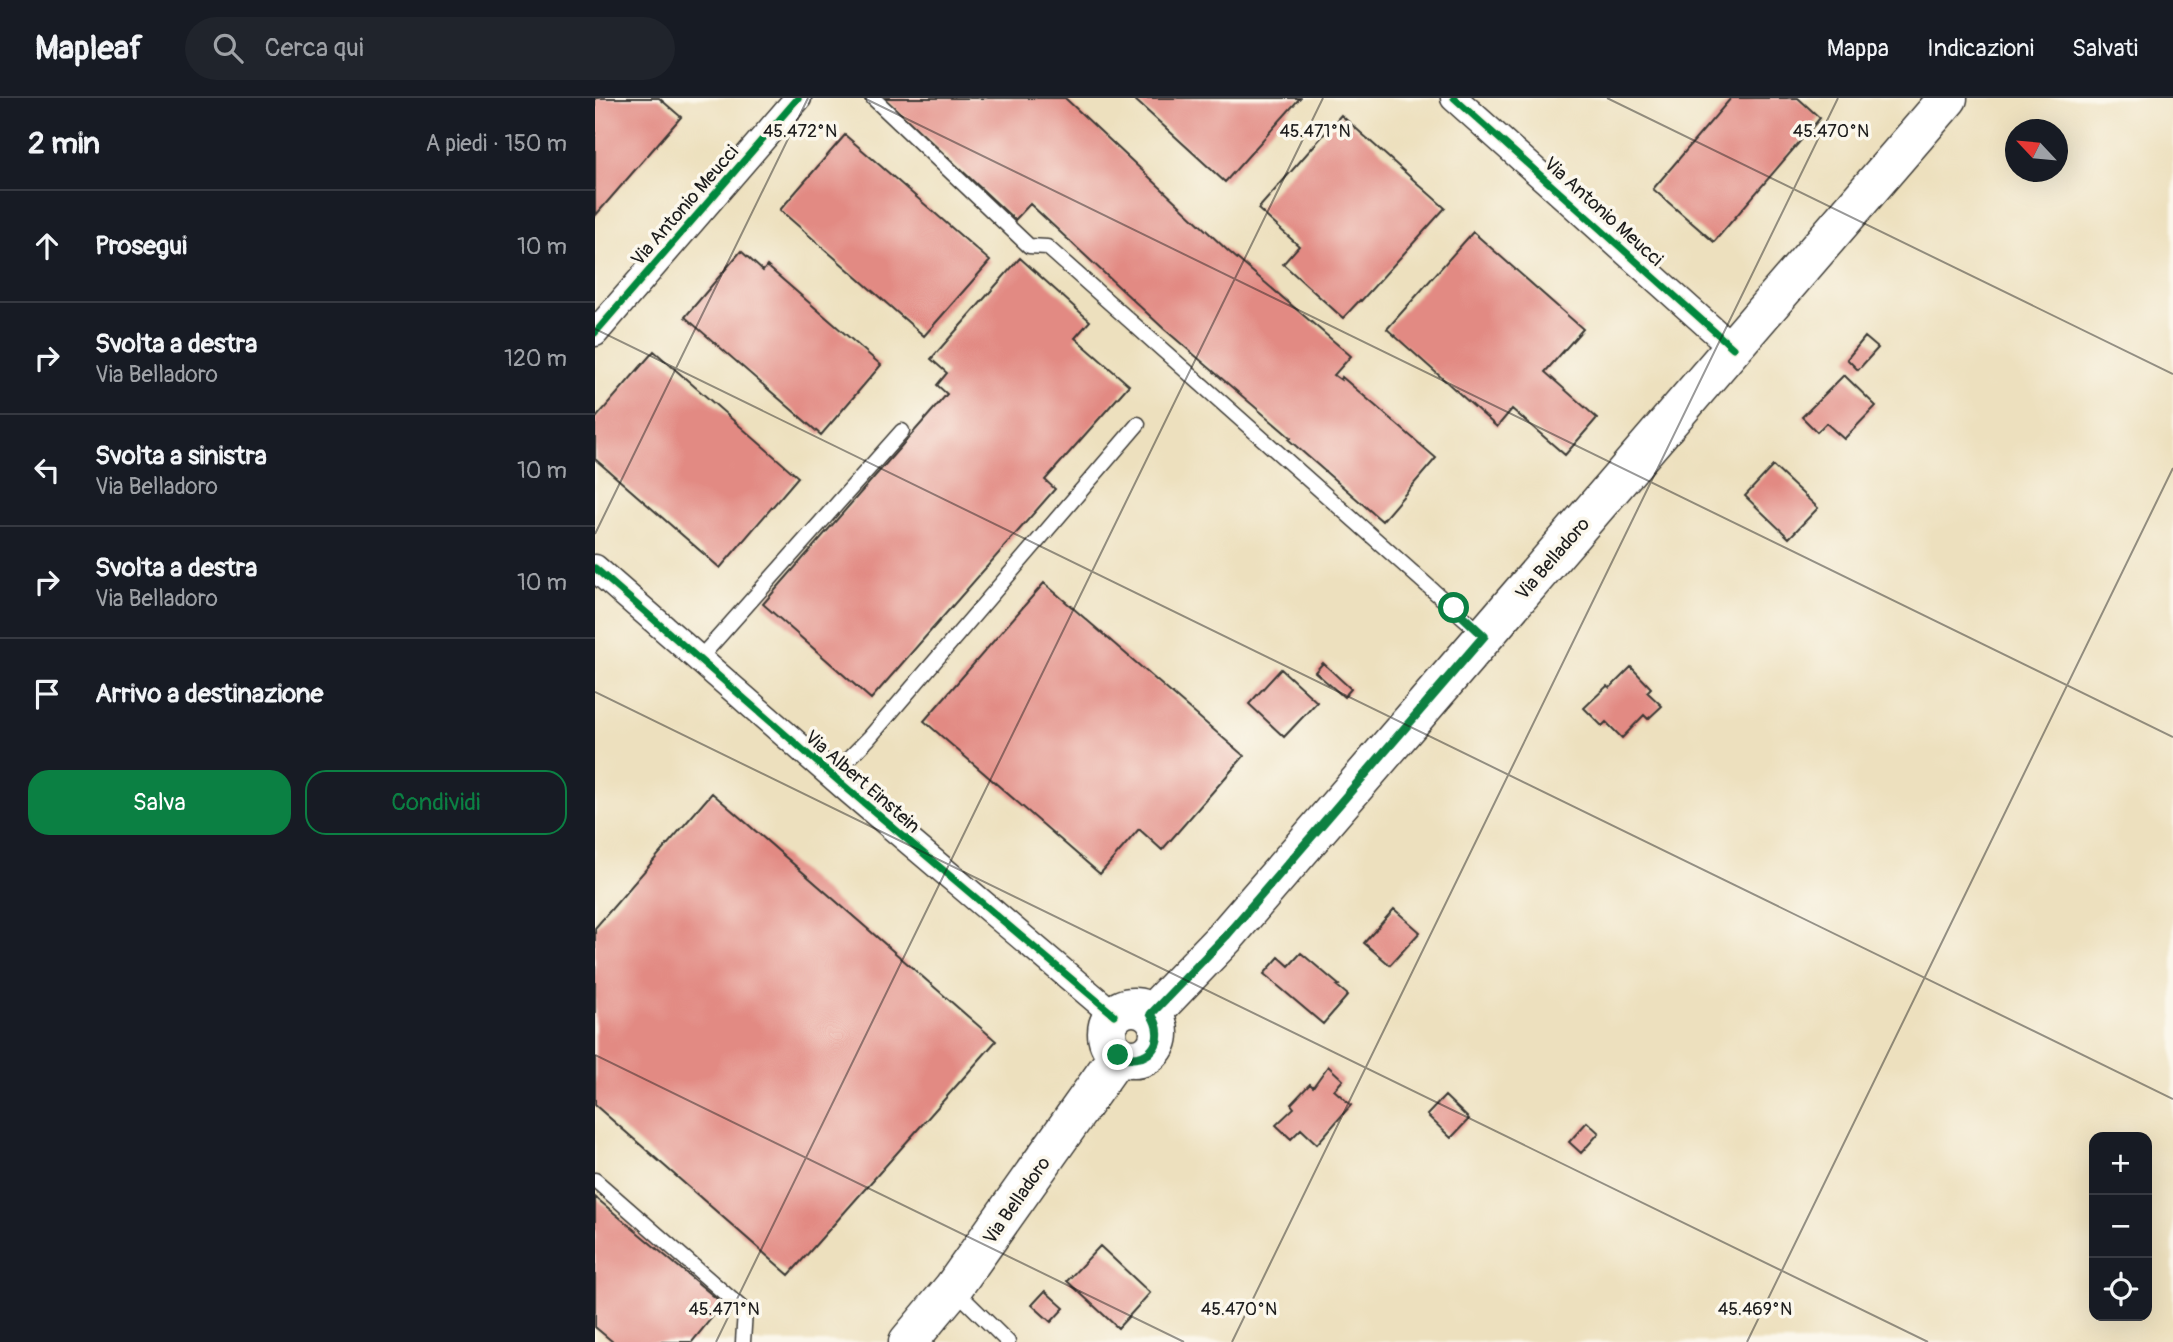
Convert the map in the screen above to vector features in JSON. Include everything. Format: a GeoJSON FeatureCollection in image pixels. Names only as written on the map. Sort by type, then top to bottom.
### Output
{"type":"FeatureCollection","features":[{"type":"Feature","properties":{"kind":"main road","name":"Via Belladoro"},"geometry":{"type":"LineString","coordinates":[[1151,1014],[1226,936],[1948,98]]}},
{"type":"Feature","properties":{"kind":"main road"},"geometry":{"type":"LineString","coordinates":[[1133,1007],[1151,1014],[1158,1028],[1154,1049],[1137,1059],[1128,1059],[1118,1055],[1110,1047],[1108,1024],[1114,1015],[1122,1009],[1133,1007]]}},
{"type":"Feature","properties":{"kind":"main road","name":"Via Belladoro"},"geometry":{"type":"LineString","coordinates":[[908,1342],[953,1289],[1118,1055]]}},
{"type":"Feature","properties":{"kind":"street","name":"Via Antonio Meucci"},"geometry":{"type":"LineString","coordinates":[[595,332],[798,98]]}},
{"type":"Feature","properties":{"kind":"street","name":"Via Antonio Meucci"},"geometry":{"type":"LineString","coordinates":[[1454,98],[1733,348]]}},
{"type":"Feature","properties":{"kind":"street","name":"Via Albert Einstein"},"geometry":{"type":"LineString","coordinates":[[595,568],[832,776],[1114,1015]]}},
{"type":"Feature","properties":{"kind":"lane"},"geometry":{"type":"LineString","coordinates":[[873,98],[1029,246],[1047,247],[1484,636]]}},
{"type":"Feature","properties":{"kind":"lane"},"geometry":{"type":"LineString","coordinates":[[832,776],[878,727],[1138,424]]}},
{"type":"Feature","properties":{"kind":"lane"},"geometry":{"type":"LineString","coordinates":[[699,659],[902,431]]}},
{"type":"Feature","properties":{"kind":"lane"},"geometry":{"type":"LineString","coordinates":[[595,1180],[745,1311],[743,1342]]}},
{"type":"Feature","properties":{"kind":"lane"},"geometry":{"type":"LineString","coordinates":[[953,1289],[1008,1342]]}},
{"type":"Feature","properties":{"kind":"building"},"geometry":{"type":"Polygon","coordinates":[[[595,98],[659,98],[681,117],[595,216],[595,98]]]}},
{"type":"Feature","properties":{"kind":"building"},"geometry":{"type":"Polygon","coordinates":[[[884,98],[1065,98],[1227,250],[1351,356],[1334,375],[1341,380],[1342,377],[1436,458],[1382,521],[1289,440],[1291,438],[1163,328],[1030,204],[1015,220],[884,98]]]}},
{"type":"Feature","properties":{"kind":"building"},"geometry":{"type":"Polygon","coordinates":[[[1133,98],[1300,98],[1225,182],[1133,98]]]}},
{"type":"Feature","properties":{"kind":"building"},"geometry":{"type":"Polygon","coordinates":[[[1731,98],[1798,98],[1820,118],[1714,242],[1653,189],[1731,98]]]}},
{"type":"Feature","properties":{"kind":"building"},"geometry":{"type":"Polygon","coordinates":[[[1341,115],[1445,208],[1343,318],[1283,264],[1299,246],[1258,209],[1341,115]]]}},
{"type":"Feature","properties":{"kind":"building"},"geometry":{"type":"Polygon","coordinates":[[[845,135],[990,261],[924,336],[780,210],[845,135]]]}},
{"type":"Feature","properties":{"kind":"building"},"geometry":{"type":"Polygon","coordinates":[[[1473,232],[1583,329],[1545,372],[1597,418],[1565,455],[1512,409],[1497,427],[1387,329],[1473,232]]]}},
{"type":"Feature","properties":{"kind":"building"},"geometry":{"type":"Polygon","coordinates":[[[741,251],[763,271],[767,266],[881,365],[821,435],[685,317],[741,251]]]}},
{"type":"Feature","properties":{"kind":"building"},"geometry":{"type":"Polygon","coordinates":[[[1020,258],[1090,321],[1075,338],[1129,385],[1045,480],[1055,489],[871,699],[763,604],[947,394],[937,385],[947,373],[931,359],[1020,258]]]}},
{"type":"Feature","properties":{"kind":"building"},"geometry":{"type":"Polygon","coordinates":[[[1865,337],[1878,348],[1858,370],[1847,359],[1865,337]]]}},
{"type":"Feature","properties":{"kind":"building"},"geometry":{"type":"Polygon","coordinates":[[[654,351],[798,477],[720,568],[595,459],[595,419],[654,351]]]}},
{"type":"Feature","properties":{"kind":"building"},"geometry":{"type":"Polygon","coordinates":[[[1844,375],[1876,406],[1844,439],[1826,423],[1817,432],[1802,417],[1844,375]]]}},
{"type":"Feature","properties":{"kind":"building"},"geometry":{"type":"Polygon","coordinates":[[[1773,466],[1818,508],[1789,538],[1745,496],[1773,466]]]}},
{"type":"Feature","properties":{"kind":"building"},"geometry":{"type":"Polygon","coordinates":[[[1044,583],[1244,756],[1162,850],[1139,829],[1100,874],[924,721],[1044,583]]]}},
{"type":"Feature","properties":{"kind":"building"},"geometry":{"type":"Polygon","coordinates":[[[1323,663],[1351,689],[1344,697],[1315,672],[1323,663]]]}},
{"type":"Feature","properties":{"kind":"building"},"geometry":{"type":"Polygon","coordinates":[[[1631,667],[1651,688],[1647,692],[1662,706],[1648,719],[1644,715],[1622,738],[1606,722],[1602,726],[1584,708],[1631,667]]]}},
{"type":"Feature","properties":{"kind":"building"},"geometry":{"type":"Polygon","coordinates":[[[1281,669],[1317,702],[1284,737],[1249,704],[1281,669]]]}},
{"type":"Feature","properties":{"kind":"building"},"geometry":{"type":"Polygon","coordinates":[[[712,793],[996,1041],[789,1275],[595,1105],[595,928],[712,793]]]}},
{"type":"Feature","properties":{"kind":"building"},"geometry":{"type":"Polygon","coordinates":[[[1394,909],[1420,932],[1390,965],[1364,943],[1394,909]]]}},
{"type":"Feature","properties":{"kind":"building"},"geometry":{"type":"Polygon","coordinates":[[[1301,953],[1348,995],[1323,1024],[1264,974],[1279,957],[1289,966],[1301,953]]]}},
{"type":"Feature","properties":{"kind":"building"},"geometry":{"type":"Polygon","coordinates":[[[1328,1066],[1343,1080],[1334,1090],[1351,1105],[1317,1144],[1301,1129],[1291,1139],[1276,1125],[1294,1108],[1291,1104],[1310,1084],[1313,1087],[1328,1066]]]}},
{"type":"Feature","properties":{"kind":"building"},"geometry":{"type":"Polygon","coordinates":[[[1445,1096],[1469,1119],[1451,1138],[1427,1115],[1445,1096]]]}},
{"type":"Feature","properties":{"kind":"building"},"geometry":{"type":"Polygon","coordinates":[[[1587,1122],[1599,1133],[1581,1153],[1569,1142],[1587,1122]]]}},
{"type":"Feature","properties":{"kind":"building"},"geometry":{"type":"Polygon","coordinates":[[[595,1197],[723,1304],[692,1342],[613,1342],[595,1327],[595,1197]]]}},
{"type":"Feature","properties":{"kind":"building"},"geometry":{"type":"Polygon","coordinates":[[[1100,1246],[1150,1293],[1118,1328],[1067,1281],[1100,1246]]]}},
{"type":"Feature","properties":{"kind":"building"},"geometry":{"type":"Polygon","coordinates":[[[1045,1291],[1064,1308],[1051,1322],[1032,1305],[1045,1291]]]}},
{"type":"Feature","properties":{"kind":"cycle path"},"geometry":{"type":"LineString","coordinates":[[595,333],[798,98]]}},
{"type":"Feature","properties":{"kind":"cycle path"},"geometry":{"type":"LineString","coordinates":[[1454,98],[1733,348]]}},
{"type":"Feature","properties":{"kind":"cycle path"},"geometry":{"type":"LineString","coordinates":[[595,568],[850,791],[1114,1015]]}},
{"type":"Feature","properties":{"kind":"route"},"geometry":{"type":"LineString","coordinates":[[1118,1055],[1137,1059],[1154,1049],[1159,1035],[1151,1014],[1226,936],[1484,636],[1454,608]]}}]}
